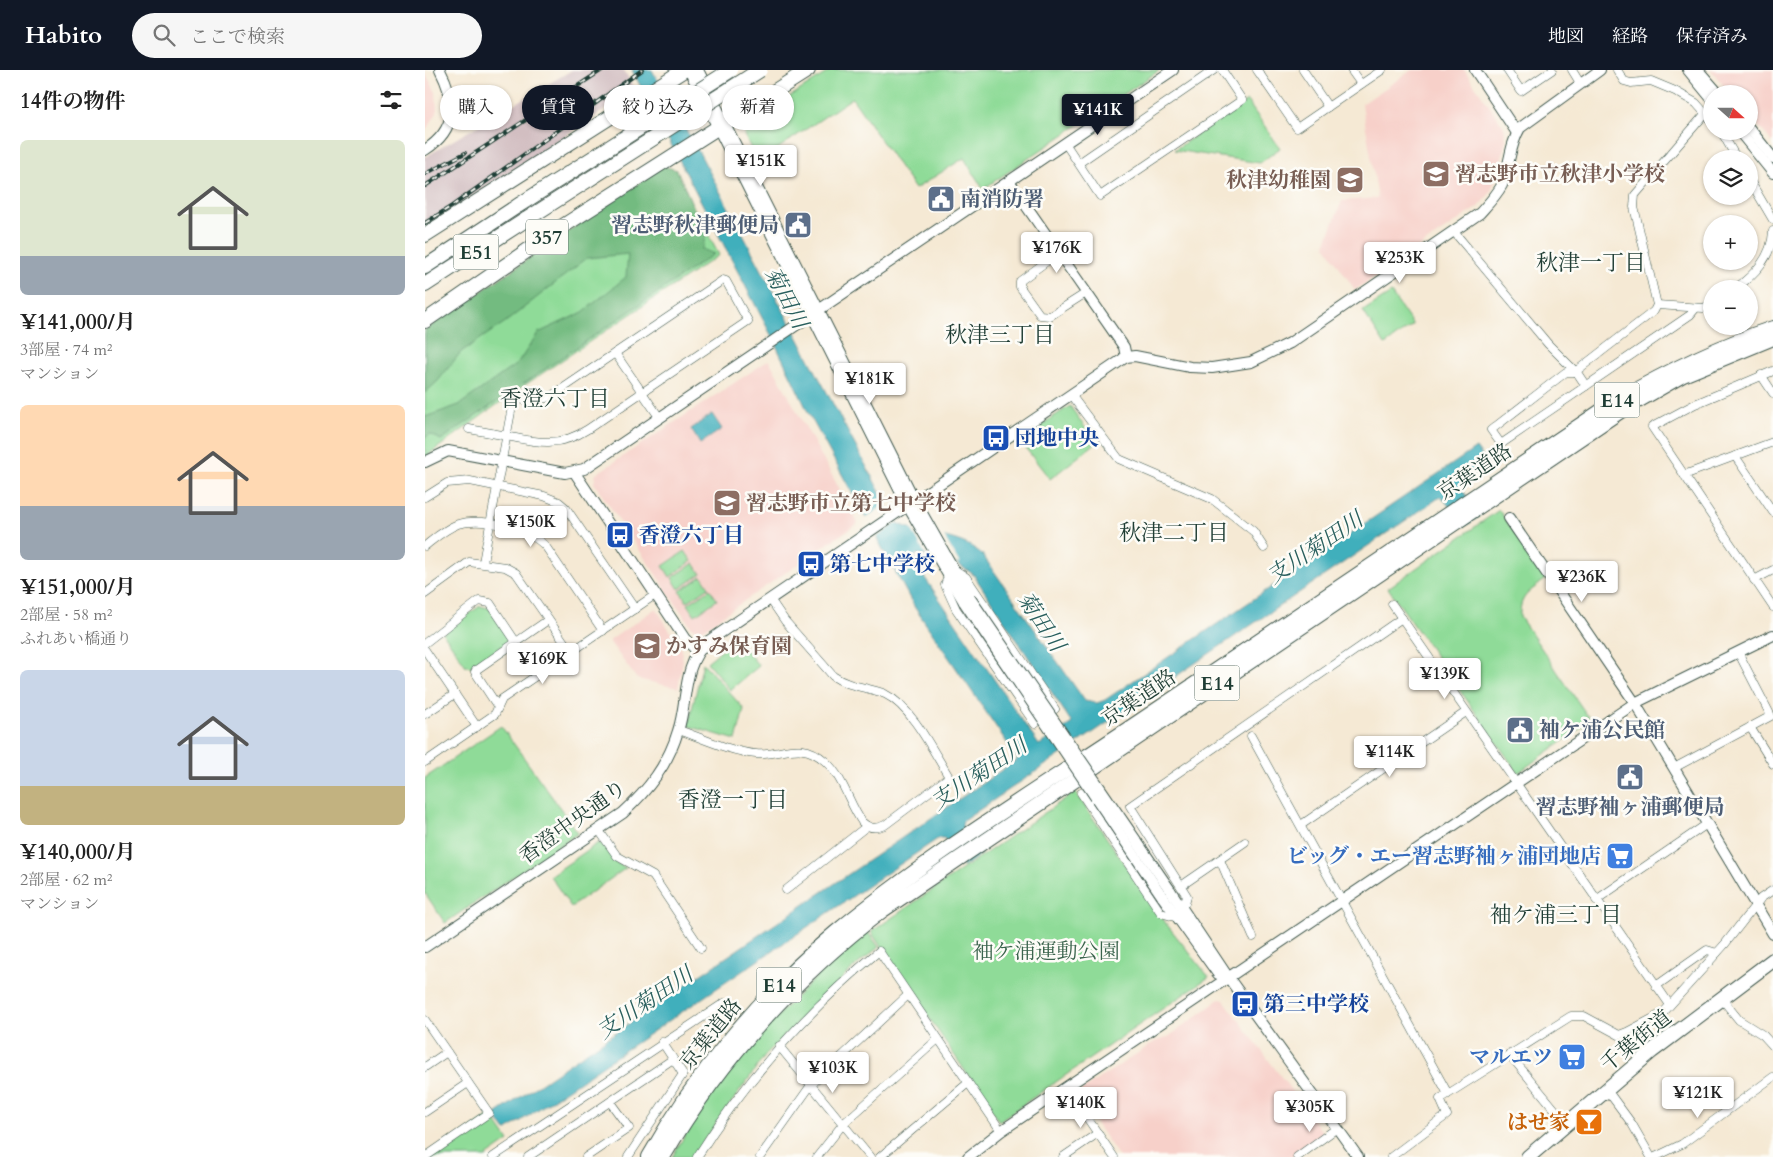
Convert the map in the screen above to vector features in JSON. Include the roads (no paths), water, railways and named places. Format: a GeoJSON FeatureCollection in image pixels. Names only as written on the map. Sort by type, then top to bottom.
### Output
{"type":"FeatureCollection","features":[{"type":"Feature","properties":{"kind":"highway","name":"E51"},"geometry":{"type":"LineString","coordinates":[[425,267],[731,70]]}},
{"type":"Feature","properties":{"kind":"highway","name":"E51"},"geometry":{"type":"LineString","coordinates":[[425,285],[760,70]]}},
{"type":"Feature","properties":{"kind":"highway","name":"357"},"geometry":{"type":"LineString","coordinates":[[425,321],[561,228],[808,70]]}},
{"type":"Feature","properties":{"kind":"highway"},"geometry":{"type":"LineString","coordinates":[[425,235],[684,71]]}},
{"type":"Feature","properties":{"kind":"highway"},"geometry":{"type":"LineString","coordinates":[[425,293],[471,260],[479,251]]}},
{"type":"Feature","properties":{"kind":"highway","name":"京葉道路"},"geometry":{"type":"LineString","coordinates":[[649,1157],[668,1125],[707,1069],[753,1012],[779,985],[839,930],[952,856],[1477,500],[1616,401],[1647,383],[1714,350],[1773,328]]}},
{"type":"Feature","properties":{"kind":"highway","name":"京葉道路"},"geometry":{"type":"LineString","coordinates":[[1477,500],[1649,393],[1720,359],[1773,338]]}},
{"type":"Feature","properties":{"kind":"highway","name":"京葉道路"},"geometry":{"type":"LineString","coordinates":[[663,1157],[685,1121],[720,1072],[783,998],[857,930],[952,856]]}},
{"type":"Feature","properties":{"kind":"highway","name":"千葉街道"},"geometry":{"type":"LineString","coordinates":[[1527,1157],[1652,1051],[1773,960]]}},
{"type":"Feature","properties":{"kind":"street"},"geometry":{"type":"LineString","coordinates":[[425,150],[441,136],[450,120],[451,93],[440,70]]}},
{"type":"Feature","properties":{"kind":"street"},"geometry":{"type":"LineString","coordinates":[[699,70],[721,125],[815,314],[911,502],[967,600],[1166,893],[1178,918],[1335,1130],[1358,1157]]}},
{"type":"Feature","properties":{"kind":"street"},"geometry":{"type":"LineString","coordinates":[[425,462],[448,451],[561,472],[575,473],[584,469],[1173,70]]}},
{"type":"Feature","properties":{"kind":"street"},"geometry":{"type":"LineString","coordinates":[[1079,163],[1214,70]]}},
{"type":"Feature","properties":{"kind":"street"},"geometry":{"type":"LineString","coordinates":[[1065,143],[1100,196],[1242,100],[1222,70]]}},
{"type":"Feature","properties":{"kind":"street"},"geometry":{"type":"LineString","coordinates":[[1257,70],[1297,128],[1382,70]]}},
{"type":"Feature","properties":{"kind":"street"},"geometry":{"type":"LineString","coordinates":[[1303,70],[1328,107]]}},
{"type":"Feature","properties":{"kind":"street"},"geometry":{"type":"LineString","coordinates":[[1351,70],[1361,84]]}},
{"type":"Feature","properties":{"kind":"street"},"geometry":{"type":"LineString","coordinates":[[1475,70],[1517,132]]}},
{"type":"Feature","properties":{"kind":"street"},"geometry":{"type":"LineString","coordinates":[[1507,70],[1521,91],[1552,70]]}},
{"type":"Feature","properties":{"kind":"street"},"geometry":{"type":"LineString","coordinates":[[1572,70],[1581,84]]}},
{"type":"Feature","properties":{"kind":"street"},"geometry":{"type":"LineString","coordinates":[[575,473],[685,639],[697,651],[864,534],[1126,357],[1135,356],[1190,368],[1212,368],[1251,362],[1290,343],[1455,233],[1480,214],[1495,197],[1502,183],[1512,141],[1517,132],[1531,118],[1600,70]]}},
{"type":"Feature","properties":{"kind":"street"},"geometry":{"type":"LineString","coordinates":[[1617,70],[1624,81],[1631,83],[1651,80],[1668,87],[1703,108]]}},
{"type":"Feature","properties":{"kind":"street"},"geometry":{"type":"LineString","coordinates":[[1688,70],[1703,88]]}},
{"type":"Feature","properties":{"kind":"street"},"geometry":{"type":"LineString","coordinates":[[1698,70],[1711,85]]}},
{"type":"Feature","properties":{"kind":"street"},"geometry":{"type":"LineString","coordinates":[[684,71],[721,125]]}},
{"type":"Feature","properties":{"kind":"street"},"geometry":{"type":"LineString","coordinates":[[1696,308],[1690,315],[1501,444],[1491,430],[1566,372],[1575,372],[1654,311],[1657,305],[1634,207],[1635,195],[1703,116]]}},
{"type":"Feature","properties":{"kind":"street"},"geometry":{"type":"LineString","coordinates":[[1758,139],[1773,158]]}},
{"type":"Feature","properties":{"kind":"street"},"geometry":{"type":"LineString","coordinates":[[1746,140],[1773,172]]}},
{"type":"Feature","properties":{"kind":"street"},"geometry":{"type":"LineString","coordinates":[[1009,181],[1057,253],[1124,347],[1126,357]]}},
{"type":"Feature","properties":{"kind":"street"},"geometry":{"type":"LineString","coordinates":[[1758,194],[1773,220]]}},
{"type":"Feature","properties":{"kind":"street"},"geometry":{"type":"LineString","coordinates":[[1747,280],[1755,274],[1772,243],[1773,231]]}},
{"type":"Feature","properties":{"kind":"street"},"geometry":{"type":"LineString","coordinates":[[1455,233],[1548,344],[1586,386]]}},
{"type":"Feature","properties":{"kind":"street"},"geometry":{"type":"LineString","coordinates":[[1057,253],[1020,281],[1020,287],[1040,315],[1050,316],[1086,293]]}},
{"type":"Feature","properties":{"kind":"street"},"geometry":{"type":"LineString","coordinates":[[469,429],[507,436],[545,443],[569,440],[748,321],[726,282],[723,280],[550,397],[539,400],[513,401],[507,436],[483,562]]}},
{"type":"Feature","properties":{"kind":"street"},"geometry":{"type":"LineString","coordinates":[[1657,305],[1696,308],[1703,307]]}},
{"type":"Feature","properties":{"kind":"street"},"geometry":{"type":"LineString","coordinates":[[615,353],[659,417]]}},
{"type":"Feature","properties":{"kind":"street"},"geometry":{"type":"LineString","coordinates":[[1773,371],[1695,404],[1652,427],[1773,607]]}},
{"type":"Feature","properties":{"kind":"street"},"geometry":{"type":"LineString","coordinates":[[1761,375],[1773,393]]}},
{"type":"Feature","properties":{"kind":"street"},"geometry":{"type":"LineString","coordinates":[[1071,395],[1119,460],[1212,499],[1253,531],[1264,548]]}},
{"type":"Feature","properties":{"kind":"street"},"geometry":{"type":"LineString","coordinates":[[1684,475],[1773,442]]}},
{"type":"Feature","properties":{"kind":"street"},"geometry":{"type":"LineString","coordinates":[[1735,456],[1772,507]]}},
{"type":"Feature","properties":{"kind":"street"},"geometry":{"type":"LineString","coordinates":[[425,497],[441,486],[455,482],[470,481],[544,496],[559,502],[573,518],[635,609]]}},
{"type":"Feature","properties":{"kind":"street"},"geometry":{"type":"LineString","coordinates":[[1509,518],[1635,703],[1773,934]]}},
{"type":"Feature","properties":{"kind":"street"},"geometry":{"type":"LineString","coordinates":[[425,546],[446,530],[460,524],[473,522],[525,531],[539,540],[603,631]]}},
{"type":"Feature","properties":{"kind":"street"},"geometry":{"type":"LineString","coordinates":[[425,594],[469,562],[483,562],[505,567],[516,573],[571,652]]}},
{"type":"Feature","properties":{"kind":"street"},"geometry":{"type":"LineString","coordinates":[[1755,580],[1773,570]]}},
{"type":"Feature","properties":{"kind":"street"},"geometry":{"type":"LineString","coordinates":[[951,572],[966,577],[1055,709],[1035,724],[956,610],[945,585],[951,572]]}},
{"type":"Feature","properties":{"kind":"street"},"geometry":{"type":"LineString","coordinates":[[425,762],[495,714],[502,699],[655,595]]}},
{"type":"Feature","properties":{"kind":"street"},"geometry":{"type":"LineString","coordinates":[[679,730],[757,754],[798,749],[816,754],[838,776],[848,792],[856,812],[867,826],[875,828],[885,825],[949,777],[901,705],[885,694],[841,681],[833,676],[785,620],[770,599]]}},
{"type":"Feature","properties":{"kind":"street"},"geometry":{"type":"LineString","coordinates":[[425,643],[479,601],[490,604],[516,642]]}},
{"type":"Feature","properties":{"kind":"street"},"geometry":{"type":"LineString","coordinates":[[1392,604],[1669,1005]]}},
{"type":"Feature","properties":{"kind":"street"},"geometry":{"type":"LineString","coordinates":[[1181,907],[1187,896],[1130,806],[1402,618]]}},
{"type":"Feature","properties":{"kind":"street"},"geometry":{"type":"LineString","coordinates":[[499,707],[475,672],[548,620]]}},
{"type":"Feature","properties":{"kind":"street"},"geometry":{"type":"LineString","coordinates":[[969,1157],[1001,1131],[1635,703],[1773,635]]}},
{"type":"Feature","properties":{"kind":"street"},"geometry":{"type":"LineString","coordinates":[[425,650],[477,727]]}},
{"type":"Feature","properties":{"kind":"street","name":"香澄中央通り"},"geometry":{"type":"LineString","coordinates":[[425,947],[623,813],[653,783],[664,764],[679,730],[691,666],[697,651]]}},
{"type":"Feature","properties":{"kind":"street"},"geometry":{"type":"LineString","coordinates":[[1674,768],[1771,716],[1738,652]]}},
{"type":"Feature","properties":{"kind":"street"},"geometry":{"type":"LineString","coordinates":[[425,714],[455,694]]}},
{"type":"Feature","properties":{"kind":"street"},"geometry":{"type":"LineString","coordinates":[[1301,825],[1466,712]]}},
{"type":"Feature","properties":{"kind":"street"},"geometry":{"type":"LineString","coordinates":[[1750,727],[1773,764]]}},
{"type":"Feature","properties":{"kind":"street"},"geometry":{"type":"LineString","coordinates":[[1251,736],[1448,1094]]}},
{"type":"Feature","properties":{"kind":"street"},"geometry":{"type":"LineString","coordinates":[[1081,793],[1161,913],[1178,918]]}},
{"type":"Feature","properties":{"kind":"street"},"geometry":{"type":"LineString","coordinates":[[1596,900],[1707,824]]}},
{"type":"Feature","properties":{"kind":"street"},"geometry":{"type":"LineString","coordinates":[[786,890],[867,826]]}},
{"type":"Feature","properties":{"kind":"street"},"geometry":{"type":"LineString","coordinates":[[598,829],[617,856],[653,876],[701,948]]}},
{"type":"Feature","properties":{"kind":"street"},"geometry":{"type":"LineString","coordinates":[[1181,886],[1245,842]]}},
{"type":"Feature","properties":{"kind":"street"},"geometry":{"type":"LineString","coordinates":[[1220,860],[1253,938]]}},
{"type":"Feature","properties":{"kind":"street"},"geometry":{"type":"LineString","coordinates":[[1391,1157],[1447,1115],[1440,1099],[1575,1014],[1584,1016],[1622,1034],[1663,1013],[1717,953],[1755,906],[1773,890]]}},
{"type":"Feature","properties":{"kind":"street"},"geometry":{"type":"LineString","coordinates":[[1166,893],[1181,907],[1225,979]]}},
{"type":"Feature","properties":{"kind":"street"},"geometry":{"type":"LineString","coordinates":[[1656,986],[1707,950],[1717,953]]}},
{"type":"Feature","properties":{"kind":"street"},"geometry":{"type":"LineString","coordinates":[[697,1157],[737,1099],[779,1046],[843,981],[879,951],[1001,1131]]}},
{"type":"Feature","properties":{"kind":"street"},"geometry":{"type":"LineString","coordinates":[[759,1157],[811,1085],[908,995]]}},
{"type":"Feature","properties":{"kind":"street"},"geometry":{"type":"LineString","coordinates":[[1722,999],[1739,1020],[1763,1035],[1773,1046]]}},
{"type":"Feature","properties":{"kind":"street"},"geometry":{"type":"LineString","coordinates":[[493,1157],[662,1042],[723,1003],[732,1015]]}},
{"type":"Feature","properties":{"kind":"street"},"geometry":{"type":"LineString","coordinates":[[425,1020],[489,1113],[425,1157]]}},
{"type":"Feature","properties":{"kind":"street"},"geometry":{"type":"LineString","coordinates":[[817,1157],[843,1124],[938,1039]]}},
{"type":"Feature","properties":{"kind":"street"},"geometry":{"type":"LineString","coordinates":[[628,1157],[683,1074],[662,1042]]}},
{"type":"Feature","properties":{"kind":"street"},"geometry":{"type":"LineString","coordinates":[[779,1046],[869,1157]]}},
{"type":"Feature","properties":{"kind":"street"},"geometry":{"type":"LineString","coordinates":[[425,1067],[447,1052]]}},
{"type":"Feature","properties":{"kind":"street"},"geometry":{"type":"LineString","coordinates":[[1509,1054],[1567,1124]]}},
{"type":"Feature","properties":{"kind":"street"},"geometry":{"type":"LineString","coordinates":[[529,1157],[673,1059]]}},
{"type":"Feature","properties":{"kind":"street"},"geometry":{"type":"LineString","coordinates":[[1655,1157],[1678,1147],[1773,1077]]}},
{"type":"Feature","properties":{"kind":"street"},"geometry":{"type":"LineString","coordinates":[[425,1112],[468,1083]]}},
{"type":"Feature","properties":{"kind":"street"},"geometry":{"type":"LineString","coordinates":[[880,1157],[968,1083]]}},
{"type":"Feature","properties":{"kind":"street"},"geometry":{"type":"LineString","coordinates":[[1066,1087],[1114,1157]]}},
{"type":"Feature","properties":{"kind":"street"},"geometry":{"type":"LineString","coordinates":[[1607,1090],[1632,1124],[1651,1157]]}},
{"type":"Feature","properties":{"kind":"street"},"geometry":{"type":"LineString","coordinates":[[586,1157],[629,1128],[610,1102]]}},
{"type":"Feature","properties":{"kind":"street"},"geometry":{"type":"LineString","coordinates":[[1297,1157],[1335,1130]]}},
{"type":"Feature","properties":{"kind":"street"},"geometry":{"type":"LineString","coordinates":[[1335,1130],[1351,1157]]}},
{"type":"Feature","properties":{"kind":"street"},"geometry":{"type":"LineString","coordinates":[[1063,1157],[1098,1133]]}},
{"type":"Feature","properties":{"kind":"street"},"geometry":{"type":"LineString","coordinates":[[505,1149],[511,1157]]}},
{"type":"Feature","properties":{"kind":"water"},"geometry":{"type":"Polygon","coordinates":[[[632,70],[652,70],[661,85],[640,85],[632,70]]]}},
{"type":"Feature","properties":{"kind":"water"},"geometry":{"type":"Polygon","coordinates":[[[663,130],[686,130],[896,522],[906,527],[962,542],[982,554],[1085,701],[1097,703],[1105,700],[1476,448],[1489,465],[1460,486],[1480,516],[1464,527],[1443,498],[1440,497],[963,821],[962,826],[981,854],[963,867],[944,838],[939,838],[506,1131],[494,1115],[1018,759],[915,608],[810,416],[770,333],[663,130]],[[917,554],[914,557],[923,575],[1039,745],[1072,723],[973,574],[954,562],[917,554]]]}},
{"type":"Feature","properties":{"kind":"water"},"geometry":{"type":"Polygon","coordinates":[[[712,414],[722,429],[700,444],[691,429],[712,414]]]}},
{"type":"Feature","properties":{"kind":"railway"},"geometry":{"type":"LineString","coordinates":[[425,186],[602,70]]}},
{"type":"Feature","properties":{"kind":"railway"},"geometry":{"type":"LineString","coordinates":[[425,223],[452,206],[642,70]]}},
{"type":"Feature","properties":{"kind":"railway"},"geometry":{"type":"LineString","coordinates":[[425,174],[465,153]]}},
{"type":"Feature","properties":{"kind":"place","name":"習志野市立秋津小学校"},"geometry":{"type":"Point","coordinates":[1436,174]}},
{"type":"Feature","properties":{"kind":"place","name":"秋津幼稚園"},"geometry":{"type":"Point","coordinates":[1350,180]}},
{"type":"Feature","properties":{"kind":"place","name":"南消防署"},"geometry":{"type":"Point","coordinates":[941,199]}},
{"type":"Feature","properties":{"kind":"place","name":"習志野秋津郵便局"},"geometry":{"type":"Point","coordinates":[798,225]}},
{"type":"Feature","properties":{"kind":"place","name":"団地中央"},"geometry":{"type":"Point","coordinates":[996,438]}},
{"type":"Feature","properties":{"kind":"place","name":"習志野市立第七中学校"},"geometry":{"type":"Point","coordinates":[727,503]}},
{"type":"Feature","properties":{"kind":"place","name":"香澄六丁目"},"geometry":{"type":"Point","coordinates":[620,535]}},
{"type":"Feature","properties":{"kind":"place","name":"第七中学校"},"geometry":{"type":"Point","coordinates":[811,564]}},
{"type":"Feature","properties":{"kind":"place","name":"かすみ保育園"},"geometry":{"type":"Point","coordinates":[647,646]}},
{"type":"Feature","properties":{"kind":"place","name":"袖ケ浦公民館"},"geometry":{"type":"Point","coordinates":[1520,730]}},
{"type":"Feature","properties":{"kind":"place","name":"習志野袖ヶ浦郵便局"},"geometry":{"type":"Point","coordinates":[1630,777]}},
{"type":"Feature","properties":{"kind":"place","name":"ビッグ・エー習志野袖ヶ浦団地店"},"geometry":{"type":"Point","coordinates":[1620,856]}},
{"type":"Feature","properties":{"kind":"place","name":"第三中学校"},"geometry":{"type":"Point","coordinates":[1245,1004]}},
{"type":"Feature","properties":{"kind":"place","name":"マルエツ"},"geometry":{"type":"Point","coordinates":[1572,1057]}},
{"type":"Feature","properties":{"kind":"place","name":"はせ家"},"geometry":{"type":"Point","coordinates":[1589,1122]}},
{"type":"Feature","properties":{"kind":"district","name":"秋津一丁目"},"geometry":{"type":"Point","coordinates":[1591,263]}},
{"type":"Feature","properties":{"kind":"district","name":"秋津三丁目"},"geometry":{"type":"Point","coordinates":[1000,335]}},
{"type":"Feature","properties":{"kind":"district","name":"香澄六丁目"},"geometry":{"type":"Point","coordinates":[555,399]}},
{"type":"Feature","properties":{"kind":"district","name":"秋津二丁目"},"geometry":{"type":"Point","coordinates":[1174,533]}},
{"type":"Feature","properties":{"kind":"district","name":"香澄一丁目"},"geometry":{"type":"Point","coordinates":[733,800]}},
{"type":"Feature","properties":{"kind":"district","name":"袖ケ浦三丁目"},"geometry":{"type":"Point","coordinates":[1556,915]}},
{"type":"Feature","properties":{"kind":"water label","name":"菊田川"},"geometry":{"type":"Point","coordinates":[786,298]}},
{"type":"Feature","properties":{"kind":"water label","name":"支川菊田川"},"geometry":{"type":"Point","coordinates":[1315,548]}},
{"type":"Feature","properties":{"kind":"water label","name":"菊田川"},"geometry":{"type":"Point","coordinates":[1041,622]}},
{"type":"Feature","properties":{"kind":"water label","name":"支川菊田川"},"geometry":{"type":"Point","coordinates":[979,774]}},
{"type":"Feature","properties":{"kind":"water label","name":"支川菊田川"},"geometry":{"type":"Point","coordinates":[645,1003]}},
{"type":"Feature","properties":{"kind":"park label","name":"袖ケ浦運動公園"},"geometry":{"type":"Point","coordinates":[1046,951]}}]}
